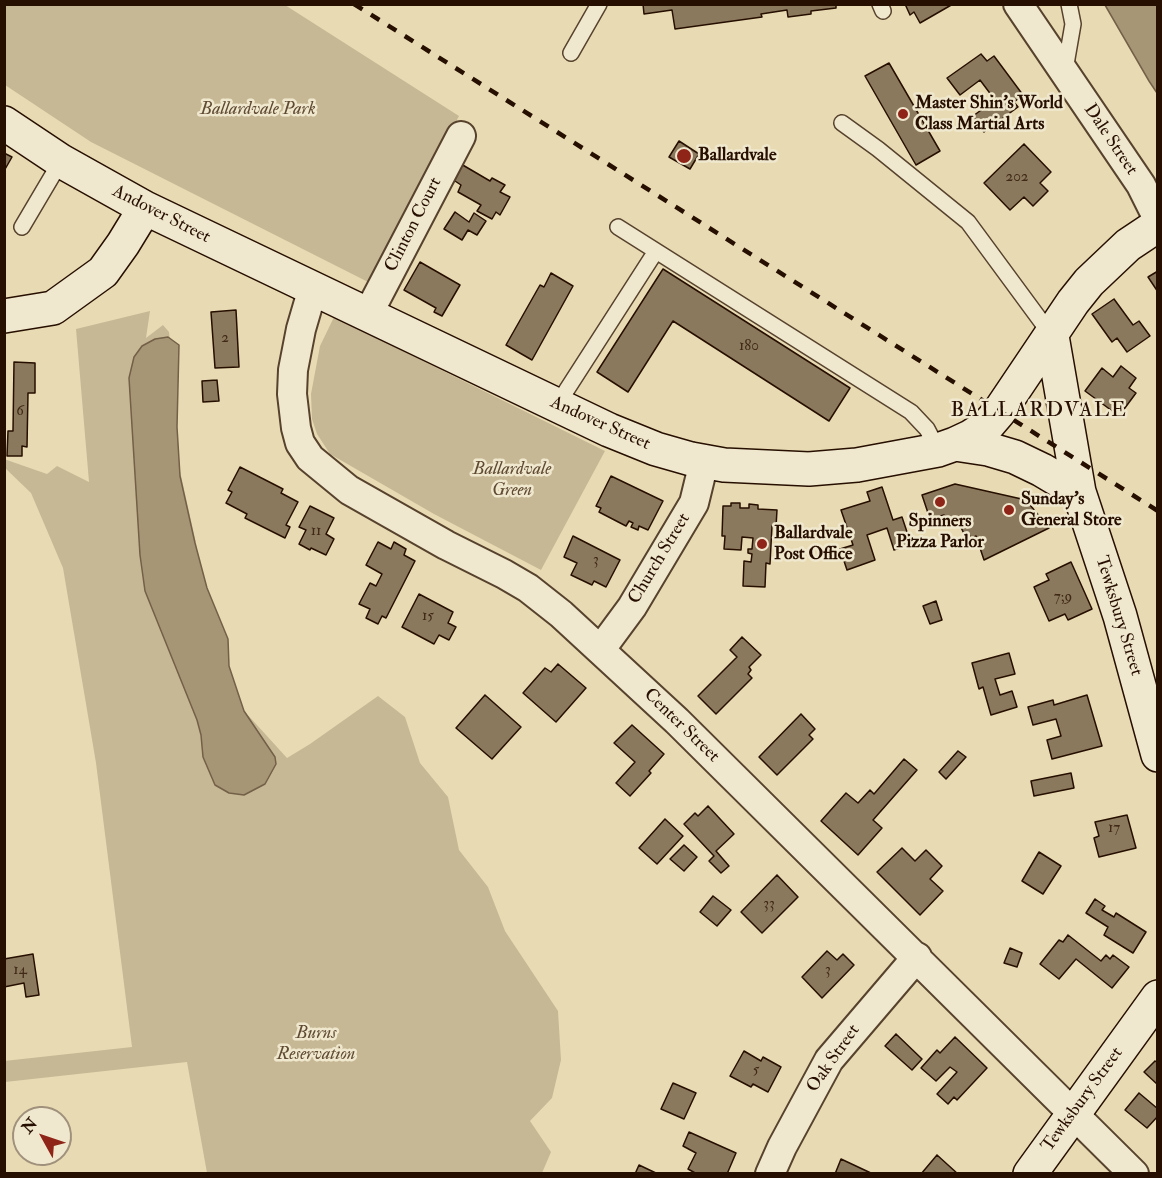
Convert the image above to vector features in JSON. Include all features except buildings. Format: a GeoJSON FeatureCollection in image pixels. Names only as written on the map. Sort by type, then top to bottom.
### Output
{"type":"FeatureCollection","features":[{"type":"Feature","properties":{"kind":"main road","name":"Andover Street"},"geometry":{"type":"LineString","coordinates":[[4,123],[61,161],[145,208],[634,441],[704,462],[745,466],[809,469],[880,462],[946,447],[982,430],[992,420],[1052,336],[1073,302],[1101,270],[1128,245],[1158,225]]}},
{"type":"Feature","properties":{"kind":"main road"},"geometry":{"type":"LineString","coordinates":[[4,316],[52,308],[103,272],[145,208]]}},
{"type":"Feature","properties":{"kind":"main road","name":"Tewksbury Street"},"geometry":{"type":"LineString","coordinates":[[1052,336],[1079,492],[1120,616],[1158,755]]}},
{"type":"Feature","properties":{"kind":"main road"},"geometry":{"type":"LineString","coordinates":[[946,447],[988,449],[1015,457],[1079,492]]}},
{"type":"Feature","properties":{"kind":"main road","name":"Tewksbury Street"},"geometry":{"type":"LineString","coordinates":[[1030,1173],[1158,997]]}},
{"type":"Feature","properties":{"kind":"street","name":"Dale Street"},"geometry":{"type":"LineString","coordinates":[[1018,4],[1141,185],[1158,219]]}},
{"type":"Feature","properties":{"kind":"street","name":"Clinton Court"},"geometry":{"type":"LineString","coordinates":[[368,314],[460,136]]}},
{"type":"Feature","properties":{"kind":"street","name":"Center Street"},"geometry":{"type":"LineString","coordinates":[[313,288],[301,329],[292,394],[300,443],[310,458],[340,484],[528,588],[561,614],[677,721],[1134,1173]]}},
{"type":"Feature","properties":{"kind":"street","name":"Church Street"},"geometry":{"type":"LineString","coordinates":[[601,649],[632,607],[694,503],[704,462]]}},
{"type":"Feature","properties":{"kind":"street","name":"Oak Street"},"geometry":{"type":"LineString","coordinates":[[770,1173],[829,1060],[916,957]]}},
{"type":"Feature","properties":{"kind":"lane"},"geometry":{"type":"LineString","coordinates":[[571,54],[599,4]]}},
{"type":"Feature","properties":{"kind":"lane"},"geometry":{"type":"LineString","coordinates":[[1064,73],[1073,24],[1070,4]]}},
{"type":"Feature","properties":{"kind":"lane"},"geometry":{"type":"LineString","coordinates":[[842,123],[968,222],[1052,336]]}},
{"type":"Feature","properties":{"kind":"lane"},"geometry":{"type":"LineString","coordinates":[[22,227],[61,161]]}},
{"type":"Feature","properties":{"kind":"lane"},"geometry":{"type":"LineString","coordinates":[[618,226],[910,412],[946,447]]}},
{"type":"Feature","properties":{"kind":"lane"},"geometry":{"type":"LineString","coordinates":[[557,405],[656,251]]}},
{"type":"Feature","properties":{"kind":"green space","name":"Ballardvale Park"},"geometry":{"type":"Polygon","coordinates":[[[4,5],[285,5],[459,116],[372,284],[91,142],[5,85],[4,5]]]}},
{"type":"Feature","properties":{"kind":"green space","name":"Burns Reservation"},"geometry":{"type":"Polygon","coordinates":[[[150,311],[146,338],[163,325],[169,332],[173,369],[172,404],[180,471],[196,543],[199,577],[236,702],[287,758],[378,696],[405,717],[420,763],[448,797],[459,850],[488,887],[505,931],[558,1011],[561,1060],[552,1098],[530,1121],[551,1152],[542,1173],[207,1173],[187,1062],[5,1082],[4,1061],[132,1047],[96,763],[63,568],[31,493],[5,468],[4,459],[47,474],[57,466],[89,482],[76,329],[150,311]]]}},
{"type":"Feature","properties":{"kind":"green space","name":"Ballardvale Green"},"geometry":{"type":"Polygon","coordinates":[[[334,317],[605,451],[541,570],[434,514],[330,454],[317,434],[312,419],[311,394],[320,346],[334,317]]]}},
{"type":"Feature","properties":{"kind":"shaded area"},"geometry":{"type":"Polygon","coordinates":[[[1105,5],[1157,5],[1157,93],[1149,81],[1105,5]]]}},
{"type":"Feature","properties":{"kind":"shaded area"},"geometry":{"type":"Polygon","coordinates":[[[168,337],[179,345],[177,427],[180,476],[195,543],[207,588],[228,639],[229,666],[244,711],[275,757],[276,764],[265,784],[244,795],[229,793],[215,785],[203,757],[197,720],[145,591],[140,555],[129,378],[134,357],[142,346],[155,339],[168,337]]]}},
{"type":"Feature","properties":{"kind":"railway"},"geometry":{"type":"LineString","coordinates":[[354,4],[1158,511]]}},
{"type":"Feature","properties":{"kind":"place","name":"Master Shin's World Class Martial Arts"},"geometry":{"type":"Point","coordinates":[903,114]}},
{"type":"Feature","properties":{"kind":"place","name":"Ballardvale"},"geometry":{"type":"Point","coordinates":[684,156]}},
{"type":"Feature","properties":{"kind":"place","name":"Spinners Pizza Parlor"},"geometry":{"type":"Point","coordinates":[940,502]}},
{"type":"Feature","properties":{"kind":"place","name":"Sunday's General Store"},"geometry":{"type":"Point","coordinates":[1009,510]}},
{"type":"Feature","properties":{"kind":"place","name":"Ballardvale Post Office"},"geometry":{"type":"Point","coordinates":[762,544]}},
{"type":"Feature","properties":{"kind":"district","name":"BALLARDVALE"},"geometry":{"type":"Point","coordinates":[1039,411]}}]}
